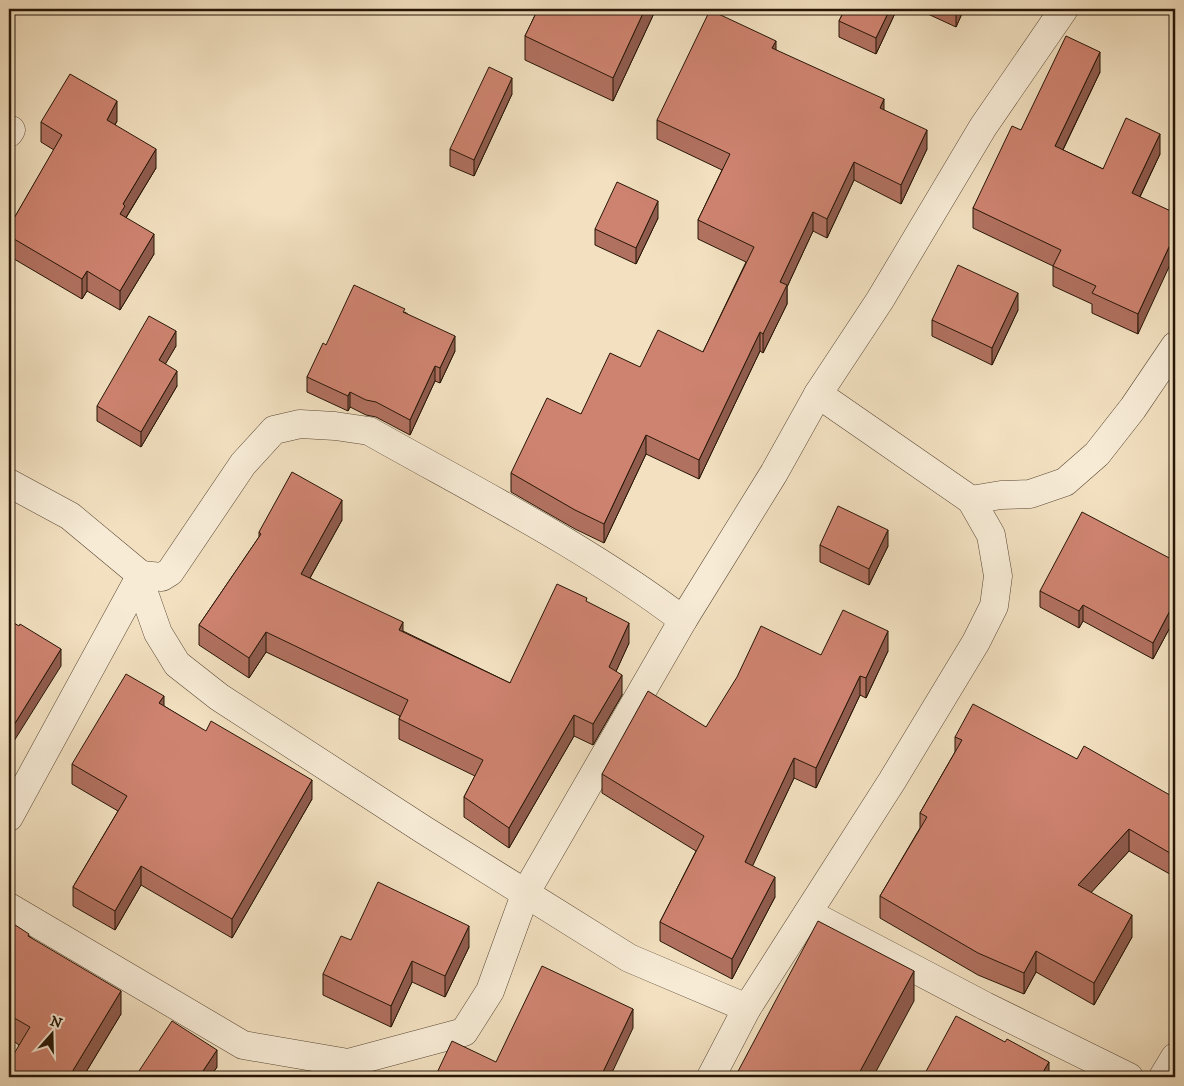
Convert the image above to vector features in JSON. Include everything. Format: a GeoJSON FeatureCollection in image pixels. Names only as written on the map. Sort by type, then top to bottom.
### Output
{"type":"FeatureCollection","features":[{"type":"Feature","properties":{"kind":"street"},"geometry":{"type":"LineString","coordinates":[[9,908],[243,1045],[348,1063],[464,1032],[490,991],[526,892],[683,620],[774,473],[818,394],[880,300],[983,127],[1064,9]]}},
{"type":"Feature","properties":{"kind":"street"},"geometry":{"type":"LineString","coordinates":[[971,500],[1030,494],[1065,482],[1097,454],[1133,408],[1175,346]]}},
{"type":"Feature","properties":{"kind":"street"},"geometry":{"type":"LineString","coordinates":[[712,1077],[748,1008],[892,781],[976,642],[994,606],[998,576],[991,535],[971,500],[818,394]]}},
{"type":"Feature","properties":{"kind":"street"},"geometry":{"type":"LineString","coordinates":[[9,483],[70,516],[141,575],[162,577],[170,572],[243,464],[274,430],[300,424],[335,426],[369,431],[559,538],[648,593],[683,620]]}},
{"type":"Feature","properties":{"kind":"street"},"geometry":{"type":"LineString","coordinates":[[9,817],[141,575]]}},
{"type":"Feature","properties":{"kind":"street"},"geometry":{"type":"LineString","coordinates":[[141,575],[145,596],[158,633],[177,664],[219,697],[424,830],[630,958],[748,1008]]}},
{"type":"Feature","properties":{"kind":"street"},"geometry":{"type":"LineString","coordinates":[[808,914],[985,1006],[1128,1077]]}},
{"type":"Feature","properties":{"kind":"street"},"geometry":{"type":"LineString","coordinates":[[1163,1077],[1175,1057]]}},
{"type":"Feature","properties":{"kind":"building"},"geometry":{"type":"Polygon","coordinates":[[[538,9],[645,9],[613,78],[525,36],[538,9]]]}},
{"type":"Feature","properties":{"kind":"building"},"geometry":{"type":"Polygon","coordinates":[[[845,9],[890,9],[876,38],[839,21],[845,9]]]}},
{"type":"Feature","properties":{"kind":"building"},"geometry":{"type":"Polygon","coordinates":[[[710,10],[776,41],[772,48],[884,99],[880,108],[927,130],[901,185],[854,162],[827,219],[813,212],[780,282],[787,285],[763,334],[760,332],[699,460],[646,435],[604,524],[575,510],[511,473],[547,398],[581,414],[610,353],[640,367],[658,330],[703,352],[754,247],[698,220],[730,154],[657,120],[710,10]]]}},
{"type":"Feature","properties":{"kind":"building"},"geometry":{"type":"Polygon","coordinates":[[[1066,36],[1100,52],[1055,146],[1103,169],[1126,118],[1160,134],[1132,193],[1175,213],[1175,234],[1138,314],[1092,293],[1096,286],[1053,266],[1061,250],[973,208],[1012,126],[1021,130],[1066,36]]]}},
{"type":"Feature","properties":{"kind":"building"},"geometry":{"type":"Polygon","coordinates":[[[489,67],[512,78],[474,160],[450,149],[489,67]]]}},
{"type":"Feature","properties":{"kind":"building"},"geometry":{"type":"Polygon","coordinates":[[[70,74],[117,101],[107,120],[156,149],[123,204],[125,206],[120,214],[154,234],[120,291],[87,271],[82,279],[9,236],[9,227],[62,135],[41,122],[70,74]]]}},
{"type":"Feature","properties":{"kind":"building"},"geometry":{"type":"Polygon","coordinates":[[[617,182],[658,201],[636,248],[595,229],[617,182]]]}},
{"type":"Feature","properties":{"kind":"building"},"geometry":{"type":"Polygon","coordinates":[[[958,265],[1018,293],[992,348],[932,320],[958,265]]]}},
{"type":"Feature","properties":{"kind":"building"},"geometry":{"type":"Polygon","coordinates":[[[354,285],[405,309],[403,312],[455,336],[440,368],[435,366],[410,420],[376,402],[366,400],[350,392],[348,396],[307,377],[323,343],[326,345],[354,285]]]}},
{"type":"Feature","properties":{"kind":"building"},"geometry":{"type":"Polygon","coordinates":[[[149,316],[176,331],[159,360],[177,371],[141,432],[97,406],[149,316]]]}},
{"type":"Feature","properties":{"kind":"building"},"geometry":{"type":"Polygon","coordinates":[[[292,472],[342,500],[301,574],[403,622],[399,630],[510,683],[557,584],[587,598],[586,601],[629,623],[609,667],[622,675],[593,724],[574,715],[509,828],[464,797],[483,760],[399,719],[408,700],[266,632],[249,658],[199,625],[261,534],[259,532],[292,472]]]}},
{"type":"Feature","properties":{"kind":"building"},"geometry":{"type":"Polygon","coordinates":[[[838,506],[888,530],[869,569],[820,545],[838,506]]]}},
{"type":"Feature","properties":{"kind":"building"},"geometry":{"type":"Polygon","coordinates":[[[1082,512],[1175,561],[1175,601],[1153,643],[1083,605],[1079,611],[1040,591],[1082,512]]]}},
{"type":"Feature","properties":{"kind":"building"},"geometry":{"type":"Polygon","coordinates":[[[843,610],[888,631],[866,678],[860,676],[816,768],[794,758],[745,862],[775,877],[732,959],[660,922],[704,836],[602,774],[648,691],[706,727],[737,677],[761,626],[821,655],[843,610]]]}},
{"type":"Feature","properties":{"kind":"building"},"geometry":{"type":"Polygon","coordinates":[[[9,620],[19,626],[20,624],[61,649],[9,733],[9,620]]]}},
{"type":"Feature","properties":{"kind":"building"},"geometry":{"type":"Polygon","coordinates":[[[126,674],[164,696],[159,703],[206,731],[211,721],[312,780],[232,919],[141,866],[115,911],[73,887],[127,796],[72,764],[126,674]]]}},
{"type":"Feature","properties":{"kind":"building"},"geometry":{"type":"Polygon","coordinates":[[[973,704],[1077,759],[1084,746],[1175,798],[1175,856],[1129,829],[1078,885],[1132,915],[1094,983],[1036,951],[1024,973],[978,953],[880,896],[927,817],[920,813],[962,740],[955,737],[973,704]]]}},
{"type":"Feature","properties":{"kind":"building"},"geometry":{"type":"Polygon","coordinates":[[[378,882],[469,926],[445,976],[412,961],[391,1006],[323,974],[341,936],[351,940],[378,882]]]}},
{"type":"Feature","properties":{"kind":"building"},"geometry":{"type":"Polygon","coordinates":[[[9,921],[29,934],[28,936],[121,991],[69,1077],[9,1077],[9,1062],[30,1027],[9,1015],[9,921]]]}},
{"type":"Feature","properties":{"kind":"building"},"geometry":{"type":"Polygon","coordinates":[[[818,921],[914,971],[857,1077],[735,1077],[818,921]]]}},
{"type":"Feature","properties":{"kind":"building"},"geometry":{"type":"Polygon","coordinates":[[[542,966],[633,1009],[603,1072],[613,1077],[435,1077],[452,1041],[496,1062],[542,966]]]}},
{"type":"Feature","properties":{"kind":"building"},"geometry":{"type":"Polygon","coordinates":[[[956,1016],[1005,1042],[1007,1039],[1049,1062],[1040,1077],[923,1077],[956,1016]]]}},
{"type":"Feature","properties":{"kind":"building"},"geometry":{"type":"Polygon","coordinates":[[[172,1021],[217,1050],[199,1077],[148,1077],[139,1071],[172,1021]]]}}]}
